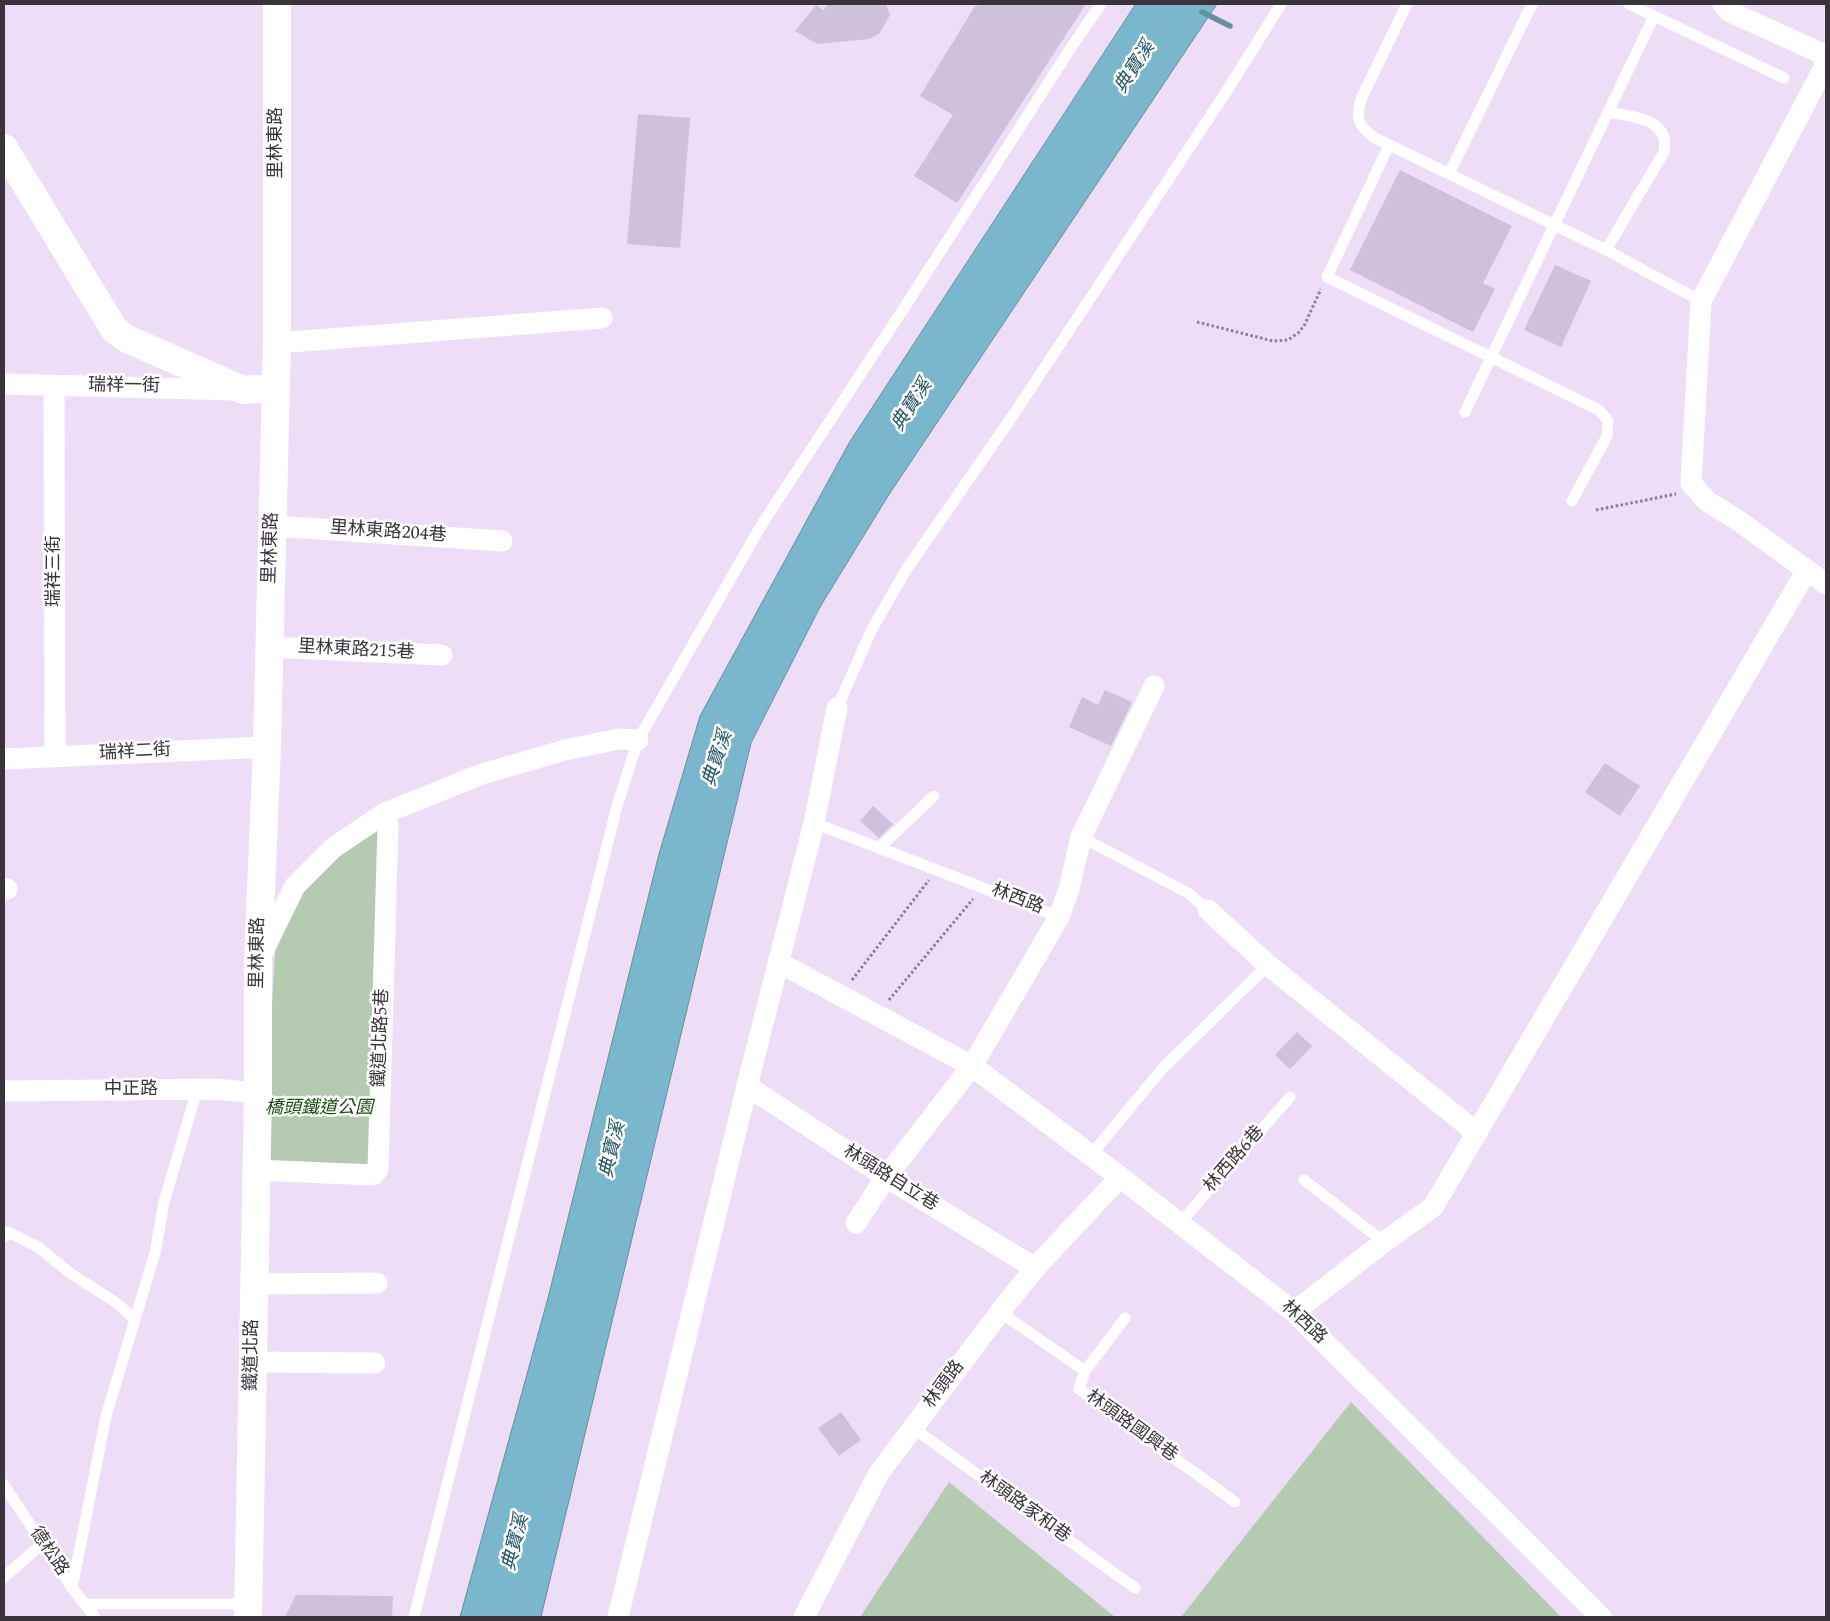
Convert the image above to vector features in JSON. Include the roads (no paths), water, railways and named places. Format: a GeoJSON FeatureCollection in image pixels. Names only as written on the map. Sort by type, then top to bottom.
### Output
{"type":"FeatureCollection","features":[{"type":"Feature","properties":{"kind":"street","name":"里林東路"},"geometry":{"type":"LineString","coordinates":[[258,1093],[258,962],[267,747],[277,343],[277,4]]}},
{"type":"Feature","properties":{"kind":"street"},"geometry":{"type":"LineString","coordinates":[[1723,4],[1728,11],[1823,54],[1825,66],[1701,301],[1691,483],[1708,502],[1736,519],[1826,584]]}},
{"type":"Feature","properties":{"kind":"street"},"geometry":{"type":"LineString","coordinates":[[4,148],[114,329],[125,338],[244,390],[276,388]]}},
{"type":"Feature","properties":{"kind":"street"},"geometry":{"type":"LineString","coordinates":[[277,343],[602,318]]}},
{"type":"Feature","properties":{"kind":"street","name":"瑞祥一街"},"geometry":{"type":"LineString","coordinates":[[4,384],[244,390]]}},
{"type":"Feature","properties":{"kind":"street","name":"瑞祥三街"},"geometry":{"type":"LineString","coordinates":[[54,386],[55,756]]}},
{"type":"Feature","properties":{"kind":"street","name":"里林東路204巷"},"geometry":{"type":"LineString","coordinates":[[273,526],[502,541]]}},
{"type":"Feature","properties":{"kind":"street"},"geometry":{"type":"LineString","coordinates":[[1294,1312],[1384,1242],[1433,1207],[1807,570]]}},
{"type":"Feature","properties":{"kind":"street","name":"里林東路215巷"},"geometry":{"type":"LineString","coordinates":[[269,647],[442,655]]}},
{"type":"Feature","properties":{"kind":"street"},"geometry":{"type":"LineString","coordinates":[[1059,917],[1070,889],[1081,837],[1154,686]]}},
{"type":"Feature","properties":{"kind":"street"},"geometry":{"type":"LineString","coordinates":[[618,1617],[747,1086],[814,823],[837,708]]}},
{"type":"Feature","properties":{"kind":"street"},"geometry":{"type":"LineString","coordinates":[[258,962],[295,886],[333,848],[385,813],[482,774],[565,750],[618,739],[638,740]]}},
{"type":"Feature","properties":{"kind":"street","name":"瑞祥二街"},"geometry":{"type":"LineString","coordinates":[[4,759],[267,747]]}},
{"type":"Feature","properties":{"kind":"street","name":"鐵道北路5巷"},"geometry":{"type":"LineString","coordinates":[[256,1170],[373,1175],[378,1169],[388,826],[385,813]]}},
{"type":"Feature","properties":{"kind":"street"},"geometry":{"type":"LineString","coordinates":[[1208,910],[1268,965],[1477,1133]]}},
{"type":"Feature","properties":{"kind":"street","name":"林西路"},"geometry":{"type":"LineString","coordinates":[[856,1223],[886,1177],[972,1066],[1059,917]]}},
{"type":"Feature","properties":{"kind":"street","name":"林西路"},"geometry":{"type":"LineString","coordinates":[[778,962],[972,1066],[1120,1177],[1294,1312],[1601,1617]]}},
{"type":"Feature","properties":{"kind":"street","name":"林頭路自立巷"},"geometry":{"type":"LineString","coordinates":[[747,1086],[886,1177],[1035,1268]]}},
{"type":"Feature","properties":{"kind":"street","name":"中正路"},"geometry":{"type":"LineString","coordinates":[[4,1091],[222,1089],[258,1093]]}},
{"type":"Feature","properties":{"kind":"street","name":"鐵道北路"},"geometry":{"type":"LineString","coordinates":[[248,1611],[258,1093]]}},
{"type":"Feature","properties":{"kind":"street","name":"林頭路"},"geometry":{"type":"LineString","coordinates":[[804,1617],[879,1473],[1035,1268],[1120,1177]]}},
{"type":"Feature","properties":{"kind":"street"},"geometry":{"type":"LineString","coordinates":[[254,1284],[378,1282]]}},
{"type":"Feature","properties":{"kind":"street"},"geometry":{"type":"LineString","coordinates":[[252,1362],[375,1363]]}},
{"type":"Feature","properties":{"kind":"lane"},"geometry":{"type":"LineString","coordinates":[[414,1617],[617,806],[638,740],[762,524],[1101,4]]}},
{"type":"Feature","properties":{"kind":"lane"},"geometry":{"type":"LineString","coordinates":[[837,708],[872,629],[906,570],[1016,410],[1228,89],[1281,4]]}},
{"type":"Feature","properties":{"kind":"lane"},"geometry":{"type":"LineString","coordinates":[[1408,4],[1361,100],[1357,115],[1362,128],[1373,137],[1606,250],[1701,301]]}},
{"type":"Feature","properties":{"kind":"lane"},"geometry":{"type":"LineString","coordinates":[[1448,174],[1532,4]]}},
{"type":"Feature","properties":{"kind":"lane"},"geometry":{"type":"LineString","coordinates":[[1630,4],[1784,78]]}},
{"type":"Feature","properties":{"kind":"lane"},"geometry":{"type":"LineString","coordinates":[[1465,412],[1654,16]]}},
{"type":"Feature","properties":{"kind":"lane"},"geometry":{"type":"LineString","coordinates":[[1606,250],[1664,152],[1666,142],[1661,131],[1652,122],[1608,112]]}},
{"type":"Feature","properties":{"kind":"lane"},"geometry":{"type":"LineString","coordinates":[[1389,145],[1327,277],[1599,410],[1608,421],[1607,436],[1572,501]]}},
{"type":"Feature","properties":{"kind":"lane"},"geometry":{"type":"LineString","coordinates":[[879,848],[934,796]]}},
{"type":"Feature","properties":{"kind":"lane","name":"林西路"},"geometry":{"type":"LineString","coordinates":[[814,823],[1059,917]]}},
{"type":"Feature","properties":{"kind":"lane"},"geometry":{"type":"LineString","coordinates":[[1081,837],[1188,893],[1208,910]]}},
{"type":"Feature","properties":{"kind":"lane"},"geometry":{"type":"LineString","coordinates":[[1091,1155],[1162,1069],[1268,965]]}},
{"type":"Feature","properties":{"kind":"lane"},"geometry":{"type":"LineString","coordinates":[[72,1588],[106,1416],[155,1253],[164,1202],[197,1090]]}},
{"type":"Feature","properties":{"kind":"lane","name":"林西路6巷"},"geometry":{"type":"LineString","coordinates":[[1180,1223],[1290,1096]]}},
{"type":"Feature","properties":{"kind":"lane"},"geometry":{"type":"LineString","coordinates":[[1304,1180],[1384,1242]]}},
{"type":"Feature","properties":{"kind":"lane"},"geometry":{"type":"LineString","coordinates":[[4,1237],[8,1232],[38,1246],[70,1273],[118,1304],[134,1320]]}},
{"type":"Feature","properties":{"kind":"lane","name":"林頭路國興巷"},"geometry":{"type":"LineString","coordinates":[[1000,1312],[1085,1371],[1079,1389],[1235,1502]]}},
{"type":"Feature","properties":{"kind":"lane"},"geometry":{"type":"LineString","coordinates":[[1085,1371],[1126,1318]]}},
{"type":"Feature","properties":{"kind":"lane","name":"林頭路家和巷"},"geometry":{"type":"LineString","coordinates":[[913,1428],[1135,1588]]}},
{"type":"Feature","properties":{"kind":"lane","name":"德松路"},"geometry":{"type":"LineString","coordinates":[[4,1485],[7,1498],[95,1617]]}},
{"type":"Feature","properties":{"kind":"lane"},"geometry":{"type":"LineString","coordinates":[[4,1577],[42,1544]]}},
{"type":"Feature","properties":{"kind":"lane"},"geometry":{"type":"LineString","coordinates":[[85,1604],[248,1611]]}},
{"type":"Feature","properties":{"kind":"water","name":"典寶溪"},"geometry":{"type":"Polygon","coordinates":[[[1136,4],[1217,4],[888,496],[820,607],[751,743],[541,1617],[460,1617],[548,1298],[659,854],[700,716],[849,443],[1136,4]]]}},
{"type":"Feature","properties":{"kind":"waterway"},"geometry":{"type":"LineString","coordinates":[[1202,12],[1230,26]]}},
{"type":"Feature","properties":{"kind":"park label","name":"橋頭鐵道公園"},"geometry":{"type":"Point","coordinates":[319,1109]}}]}
